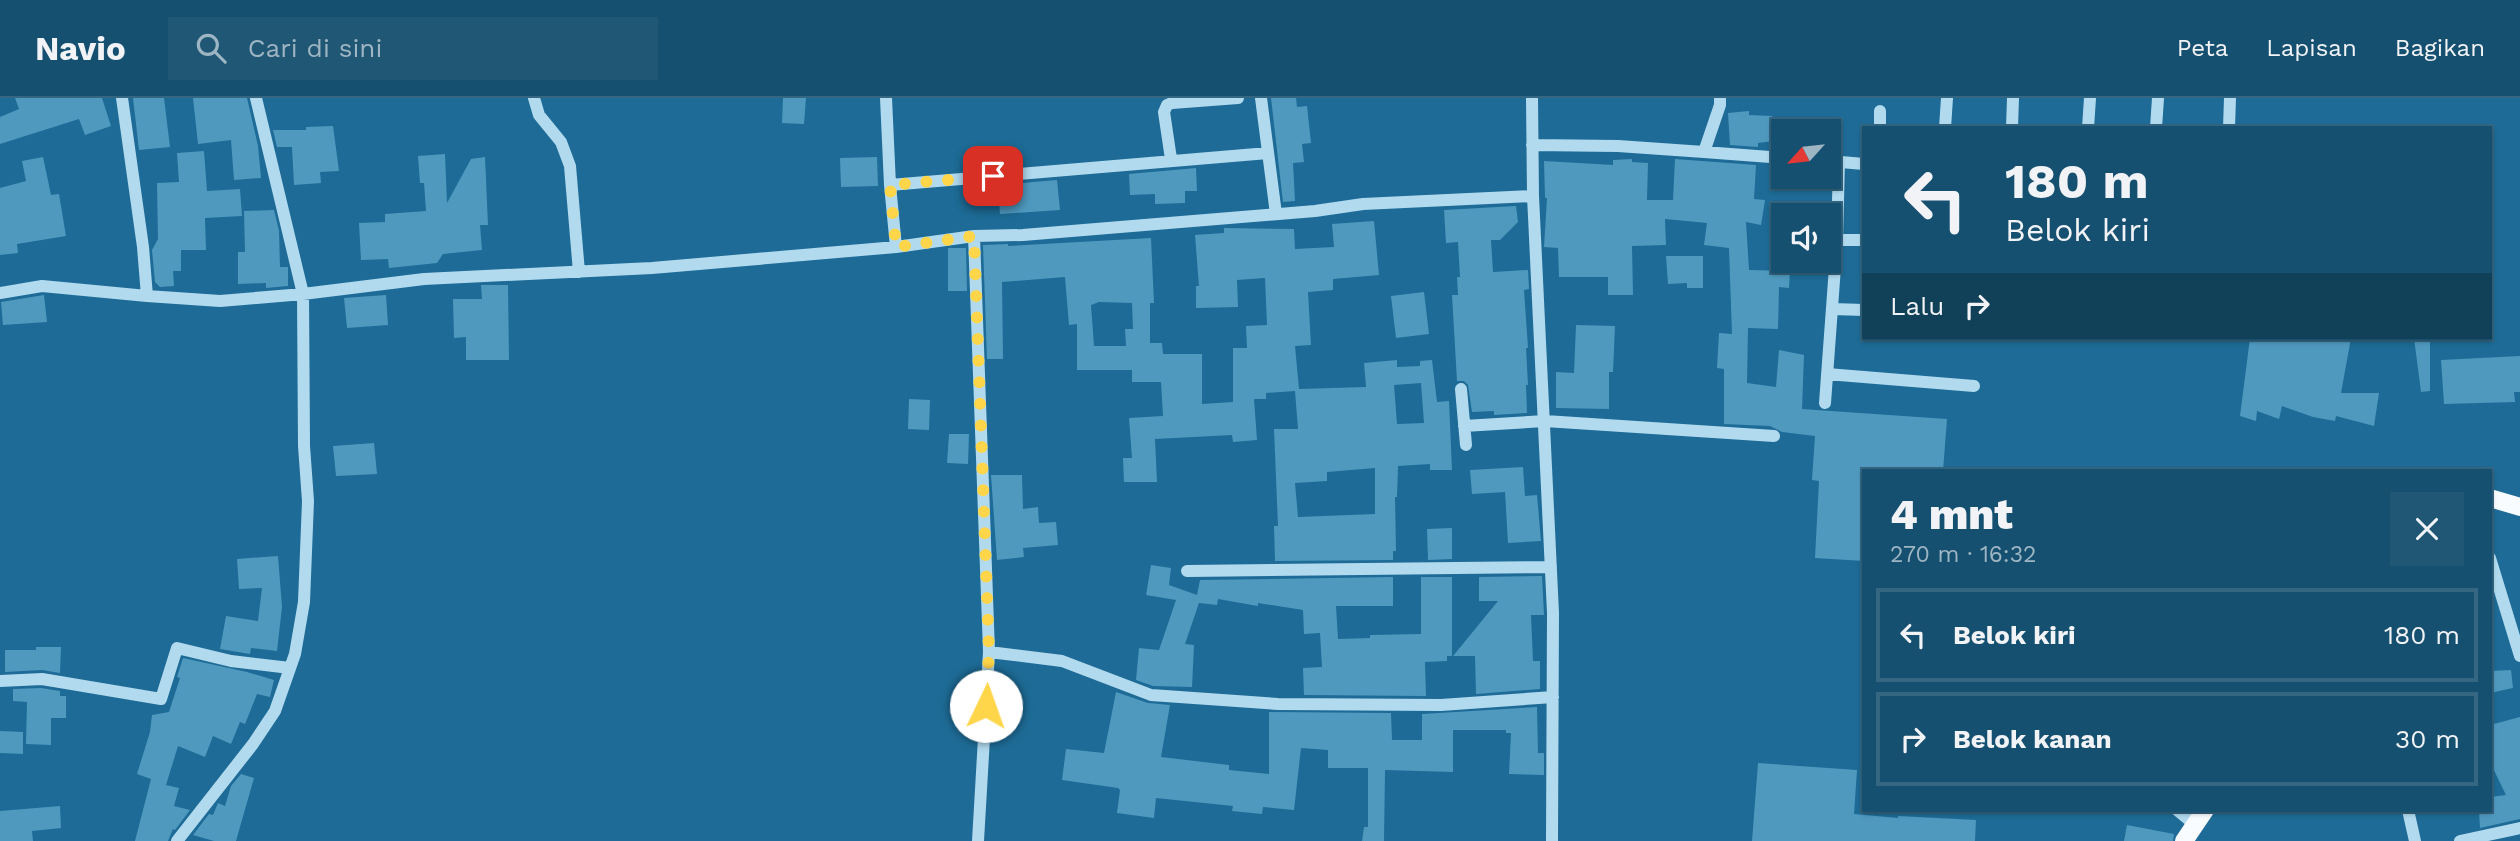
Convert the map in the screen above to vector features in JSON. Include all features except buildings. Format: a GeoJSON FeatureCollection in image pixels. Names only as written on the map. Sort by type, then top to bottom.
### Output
{"type":"FeatureCollection","features":[{"type":"Feature","properties":{"kind":"main road"},"geometry":{"type":"LineString","coordinates":[[2492,499],[2520,507]]}},
{"type":"Feature","properties":{"kind":"main road"},"geometry":{"type":"LineString","coordinates":[[2184,841],[2200,817]]}},
{"type":"Feature","properties":{"kind":"street"},"geometry":{"type":"LineString","coordinates":[[122,98],[143,247],[147,296]]}},
{"type":"Feature","properties":{"kind":"street"},"geometry":{"type":"LineString","coordinates":[[177,841],[253,744],[275,710],[295,654],[304,602],[308,501],[304,446],[303,294],[256,98]]}},
{"type":"Feature","properties":{"kind":"street"},"geometry":{"type":"LineString","coordinates":[[534,98],[539,115],[561,142],[570,166],[579,272]]}},
{"type":"Feature","properties":{"kind":"street"},"geometry":{"type":"LineString","coordinates":[[886,98],[896,247]]}},
{"type":"Feature","properties":{"kind":"street"},"geometry":{"type":"LineString","coordinates":[[1171,159],[1164,112],[1167,105],[1238,98]]}},
{"type":"Feature","properties":{"kind":"street"},"geometry":{"type":"LineString","coordinates":[[1261,98],[1276,214]]}},
{"type":"Feature","properties":{"kind":"street"},"geometry":{"type":"LineString","coordinates":[[1532,98],[1533,196],[1551,568],[1552,841]]}},
{"type":"Feature","properties":{"kind":"street"},"geometry":{"type":"LineString","coordinates":[[1704,152],[1720,98]]}},
{"type":"Feature","properties":{"kind":"street"},"geometry":{"type":"LineString","coordinates":[[1945,126],[1947,98]]}},
{"type":"Feature","properties":{"kind":"street"},"geometry":{"type":"LineString","coordinates":[[2012,126],[2013,98]]}},
{"type":"Feature","properties":{"kind":"street"},"geometry":{"type":"LineString","coordinates":[[2088,126],[2090,98]]}},
{"type":"Feature","properties":{"kind":"street"},"geometry":{"type":"LineString","coordinates":[[2156,126],[2158,98]]}},
{"type":"Feature","properties":{"kind":"street"},"geometry":{"type":"LineString","coordinates":[[2229,126],[2230,98]]}},
{"type":"Feature","properties":{"kind":"street"},"geometry":{"type":"LineString","coordinates":[[1880,111],[1880,126]]}},
{"type":"Feature","properties":{"kind":"street"},"geometry":{"type":"LineString","coordinates":[[1532,145],[1618,146],[1771,157]]}},
{"type":"Feature","properties":{"kind":"street"},"geometry":{"type":"LineString","coordinates":[[890,185],[1171,159],[1268,153]]}},
{"type":"Feature","properties":{"kind":"street"},"geometry":{"type":"LineString","coordinates":[[1841,162],[1862,164]]}},
{"type":"Feature","properties":{"kind":"street"},"geometry":{"type":"LineString","coordinates":[[0,293],[42,286],[220,301],[424,279],[579,272],[896,247],[974,236],[1023,235],[1315,211],[1363,204],[1533,196]]}},
{"type":"Feature","properties":{"kind":"street"},"geometry":{"type":"LineString","coordinates":[[974,236],[989,652],[978,841]]}},
{"type":"Feature","properties":{"kind":"street"},"geometry":{"type":"LineString","coordinates":[[1841,240],[1862,240]]}},
{"type":"Feature","properties":{"kind":"street"},"geometry":{"type":"LineString","coordinates":[[1825,403],[1833,273]]}},
{"type":"Feature","properties":{"kind":"street"},"geometry":{"type":"LineString","coordinates":[[1832,309],[1862,310]]}},
{"type":"Feature","properties":{"kind":"street"},"geometry":{"type":"LineString","coordinates":[[1827,374],[1974,386]]}},
{"type":"Feature","properties":{"kind":"street"},"geometry":{"type":"LineString","coordinates":[[1461,389],[1466,445]]}},
{"type":"Feature","properties":{"kind":"street"},"geometry":{"type":"LineString","coordinates":[[1464,426],[1545,422],[1774,436]]}},
{"type":"Feature","properties":{"kind":"street"},"geometry":{"type":"LineString","coordinates":[[2492,565],[2520,656]]}},
{"type":"Feature","properties":{"kind":"street"},"geometry":{"type":"LineString","coordinates":[[1187,571],[1551,568]]}},
{"type":"Feature","properties":{"kind":"street"},"geometry":{"type":"LineString","coordinates":[[0,681],[42,679],[161,699],[177,648],[231,662],[290,668]]}},
{"type":"Feature","properties":{"kind":"street"},"geometry":{"type":"LineString","coordinates":[[989,652],[1062,661],[1151,695],[1291,704],[1441,705],[1553,697]]}},
{"type":"Feature","properties":{"kind":"street"},"geometry":{"type":"LineString","coordinates":[[2408,812],[2415,841]]}},
{"type":"Feature","properties":{"kind":"street"},"geometry":{"type":"LineString","coordinates":[[2460,841],[2520,828]]}},
{"type":"Feature","properties":{"kind":"route"},"geometry":{"type":"LineString","coordinates":[[986,706],[989,652],[974,236],[896,247],[890,185],[993,176]]}}]}
